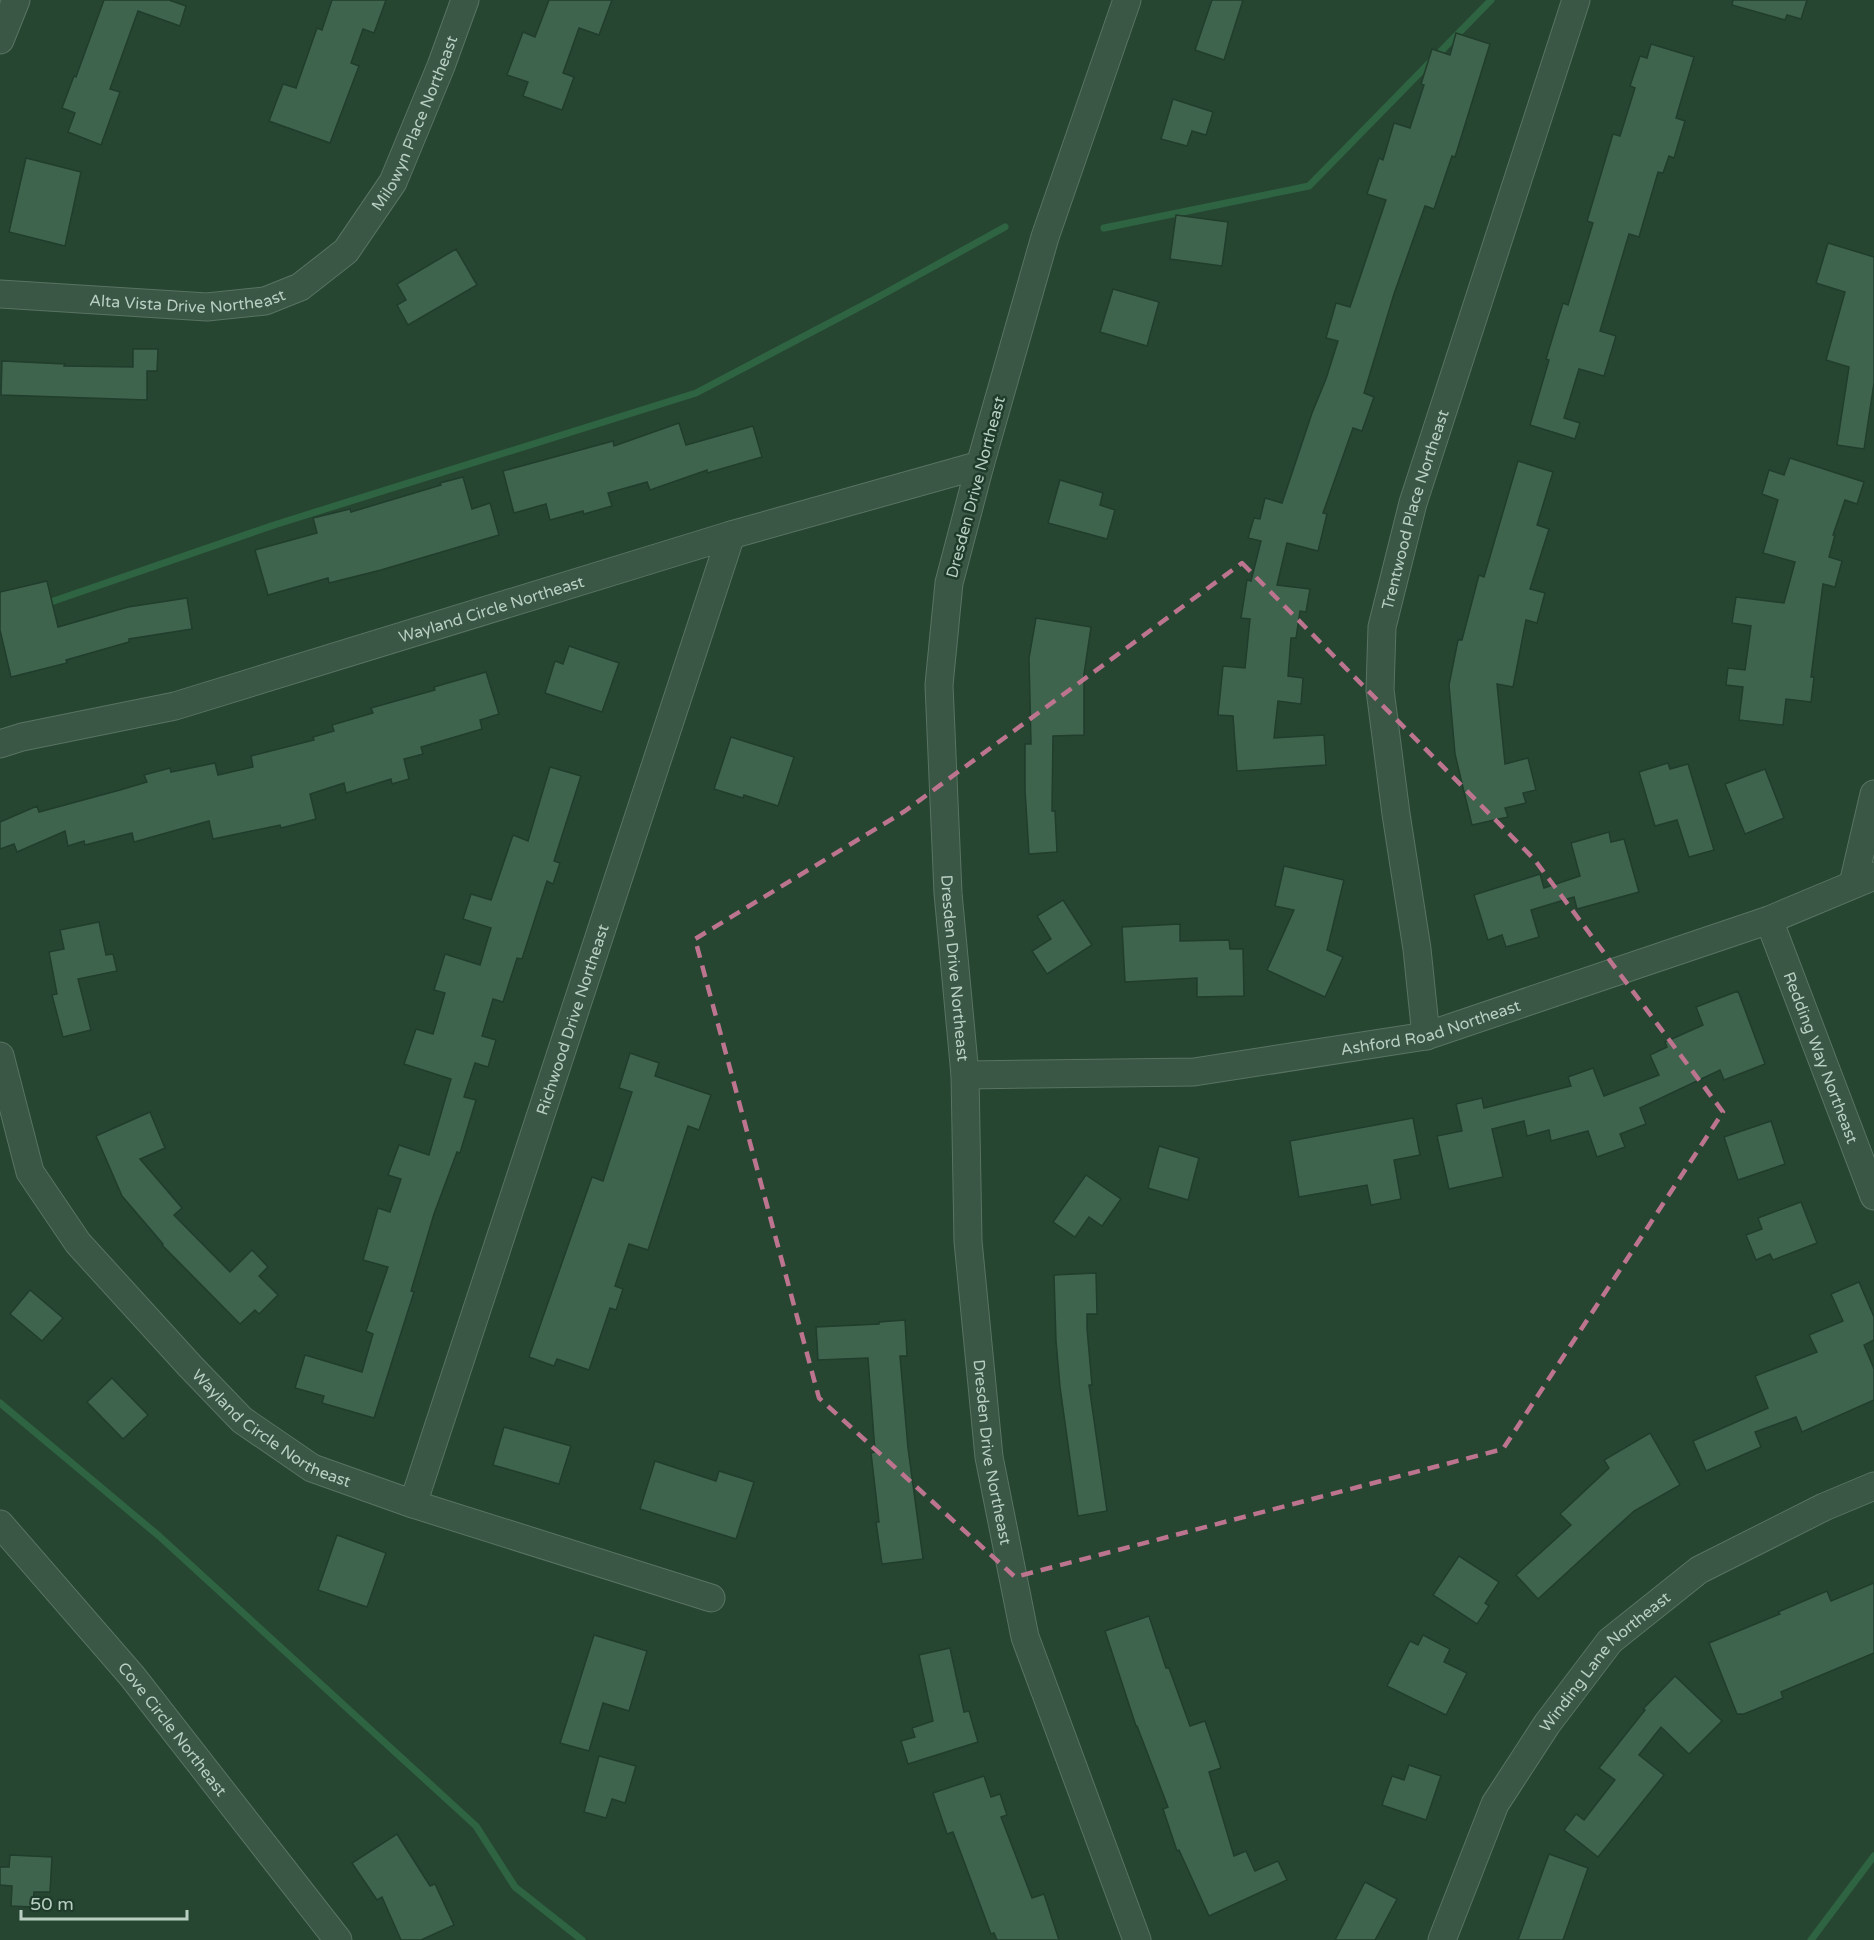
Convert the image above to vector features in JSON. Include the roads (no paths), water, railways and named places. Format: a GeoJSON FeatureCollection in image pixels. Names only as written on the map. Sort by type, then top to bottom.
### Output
{"type":"FeatureCollection","features":[{"type":"Feature","properties":{"kind":"street"},"geometry":{"type":"LineString","coordinates":[[0,40],[16,0]]}},
{"type":"Feature","properties":{"kind":"street","name":"Milowyn Place Northeast"},"geometry":{"type":"LineString","coordinates":[[353,240],[393,182],[441,66],[465,0]]}},
{"type":"Feature","properties":{"kind":"street","name":"Dresden Drive Northeast"},"geometry":{"type":"LineString","coordinates":[[1127,0],[1045,237],[980,465],[949,583],[939,685],[948,893],[965,1075],[968,1241],[989,1457],[1025,1637],[1137,1940]]}},
{"type":"Feature","properties":{"kind":"street","name":"Trentwood Place Northeast"},"geometry":{"type":"LineString","coordinates":[[1426,1036],[1417,949],[1380,690],[1382,627],[1413,504],[1576,0]]}},
{"type":"Feature","properties":{"kind":"street","name":"Alta Vista Drive Northeast"},"geometry":{"type":"LineString","coordinates":[[0,294],[207,307],[265,301],[300,287],[346,251],[353,240]]}},
{"type":"Feature","properties":{"kind":"street","name":"Wayland Circle Northeast"},"geometry":{"type":"LineString","coordinates":[[0,744],[22,737],[175,706],[731,535],[980,465]]}},
{"type":"Feature","properties":{"kind":"street","name":"Richwood Drive Northeast"},"geometry":{"type":"LineString","coordinates":[[413,1504],[731,535]]}},
{"type":"Feature","properties":{"kind":"street"},"geometry":{"type":"LineString","coordinates":[[1864,880],[1874,794]]}},
{"type":"Feature","properties":{"kind":"street","name":"Ashford Road Northeast"},"geometry":{"type":"LineString","coordinates":[[965,1075],[1194,1072],[1426,1036],[1769,920],[1864,880]]}},
{"type":"Feature","properties":{"kind":"street","name":"Redding Way Northeast"},"geometry":{"type":"LineString","coordinates":[[1769,920],[1874,1196]]}},
{"type":"Feature","properties":{"kind":"street","name":"Wayland Circle Northeast"},"geometry":{"type":"LineString","coordinates":[[0,1056],[30,1172],[78,1243],[190,1366],[243,1420],[312,1468],[413,1504],[711,1598]]}},
{"type":"Feature","properties":{"kind":"street","name":"Winding Lane Northeast"},"geometry":{"type":"LineString","coordinates":[[1442,1940],[1495,1804],[1547,1724],[1610,1641],[1699,1570],[1824,1507],[1874,1486]]}},
{"type":"Feature","properties":{"kind":"street","name":"Cove Circle Northeast"},"geometry":{"type":"LineString","coordinates":[[0,1524],[132,1676],[338,1940]]}},
{"type":"Feature","properties":{"kind":"waterway"},"geometry":{"type":"LineString","coordinates":[[1104,228],[1309,186],[1491,0]]}},
{"type":"Feature","properties":{"kind":"waterway"},"geometry":{"type":"LineString","coordinates":[[45,604],[274,525],[696,393],[1005,227]]}},
{"type":"Feature","properties":{"kind":"waterway"},"geometry":{"type":"LineString","coordinates":[[0,1403],[159,1536],[476,1826],[515,1887],[582,1940]]}},
{"type":"Feature","properties":{"kind":"waterway"},"geometry":{"type":"LineString","coordinates":[[1811,1940],[1874,1856]]}}]}
